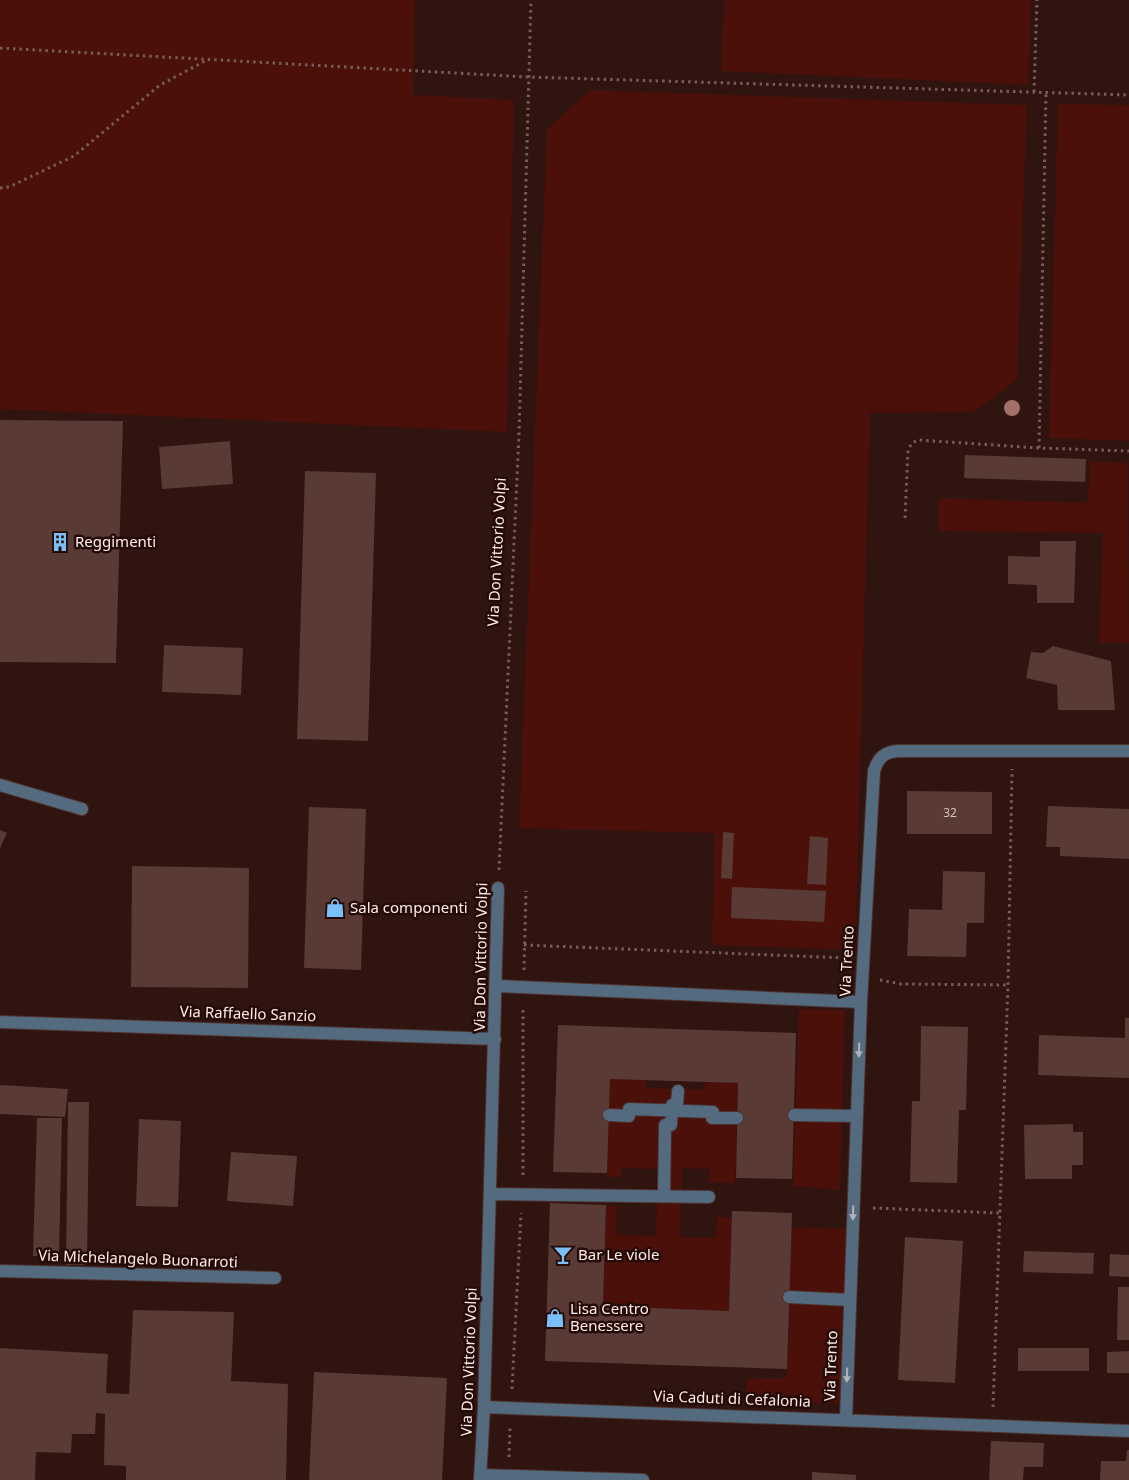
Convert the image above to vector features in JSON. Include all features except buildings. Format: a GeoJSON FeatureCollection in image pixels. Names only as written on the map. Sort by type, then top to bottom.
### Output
{"type":"FeatureCollection","features":[{"type":"Feature","properties":{"kind":"street","name":"Via Trento"},"geometry":{"type":"LineString","coordinates":[[846,1419],[860,1002],[874,771],[877,762],[884,755],[898,751],[1013,753],[1129,751]]}},
{"type":"Feature","properties":{"kind":"street"},"geometry":{"type":"LineString","coordinates":[[0,785],[82,810]]}},
{"type":"Feature","properties":{"kind":"street","name":"Via Don Vittorio Volpi"},"geometry":{"type":"LineString","coordinates":[[480,1478],[484,1407],[498,888]]}},
{"type":"Feature","properties":{"kind":"street"},"geometry":{"type":"LineString","coordinates":[[496,986],[860,1002]]}},
{"type":"Feature","properties":{"kind":"street","name":"Via Raffaello Sanzio"},"geometry":{"type":"LineString","coordinates":[[0,1022],[495,1039]]}},
{"type":"Feature","properties":{"kind":"street"},"geometry":{"type":"LineString","coordinates":[[664,1196],[665,1124],[671,1125],[672,1105],[677,1105],[678,1090]]}},
{"type":"Feature","properties":{"kind":"street"},"geometry":{"type":"LineString","coordinates":[[609,1115],[629,1116],[629,1110],[672,1111],[713,1112],[712,1118],[737,1118]]}},
{"type":"Feature","properties":{"kind":"street"},"geometry":{"type":"LineString","coordinates":[[794,1115],[857,1116]]}},
{"type":"Feature","properties":{"kind":"street"},"geometry":{"type":"LineString","coordinates":[[490,1194],[709,1196]]}},
{"type":"Feature","properties":{"kind":"street","name":"Via Michelangelo Buonarroti"},"geometry":{"type":"LineString","coordinates":[[0,1271],[275,1278]]}},
{"type":"Feature","properties":{"kind":"street"},"geometry":{"type":"LineString","coordinates":[[789,1297],[850,1300]]}},
{"type":"Feature","properties":{"kind":"street","name":"Via Caduti di Cefalonia"},"geometry":{"type":"LineString","coordinates":[[484,1407],[992,1424],[1129,1431]]}},
{"type":"Feature","properties":{"kind":"street"},"geometry":{"type":"LineString","coordinates":[[480,1478],[643,1480]]}},
{"type":"Feature","properties":{"kind":"path","name":"Via Don Vittorio Volpi"},"geometry":{"type":"LineString","coordinates":[[498,888],[519,435],[531,0]]}},
{"type":"Feature","properties":{"kind":"path"},"geometry":{"type":"LineString","coordinates":[[1034,92],[1037,0]]}},
{"type":"Feature","properties":{"kind":"path"},"geometry":{"type":"LineString","coordinates":[[0,48],[528,77],[1129,95]]}},
{"type":"Feature","properties":{"kind":"path"},"geometry":{"type":"LineString","coordinates":[[0,188],[9,187],[74,156],[160,84],[208,60]]}},
{"type":"Feature","properties":{"kind":"path"},"geometry":{"type":"LineString","coordinates":[[1039,448],[1046,92]]}},
{"type":"Feature","properties":{"kind":"path"},"geometry":{"type":"LineString","coordinates":[[905,518],[906,458],[912,443],[918,440],[1039,448],[1129,451]]}},
{"type":"Feature","properties":{"kind":"path"},"geometry":{"type":"LineString","coordinates":[[992,1424],[1008,985],[1013,753]]}},
{"type":"Feature","properties":{"kind":"path"},"geometry":{"type":"LineString","coordinates":[[526,890],[524,945],[851,958],[854,975],[901,984],[1008,985]]}},
{"type":"Feature","properties":{"kind":"path"},"geometry":{"type":"LineString","coordinates":[[853,1208],[999,1213]]}},
{"type":"Feature","properties":{"kind":"shaded area"},"geometry":{"type":"Polygon","coordinates":[[[0,0],[415,0],[413,95],[514,100],[507,432],[0,409],[0,0]]]}},
{"type":"Feature","properties":{"kind":"shaded area"},"geometry":{"type":"Polygon","coordinates":[[[724,0],[1031,0],[1028,85],[721,71],[724,0]]]}},
{"type":"Feature","properties":{"kind":"shaded area"},"geometry":{"type":"Polygon","coordinates":[[[590,90],[1027,105],[1017,380],[974,412],[870,413],[855,950],[712,945],[715,833],[519,828],[547,129],[590,90]]]}},
{"type":"Feature","properties":{"kind":"shaded area"},"geometry":{"type":"Polygon","coordinates":[[[1058,104],[1129,105],[1129,441],[1049,438],[1058,104]]]}},
{"type":"Feature","properties":{"kind":"shaded area"},"geometry":{"type":"Polygon","coordinates":[[[1090,461],[1128,463],[1129,643],[1099,643],[1103,533],[939,531],[939,498],[1088,503],[1090,461]]]}},
{"type":"Feature","properties":{"kind":"shaded area"},"geometry":{"type":"Polygon","coordinates":[[[799,1009],[845,1010],[840,1190],[793,1186],[799,1009]]]}},
{"type":"Feature","properties":{"kind":"shaded area"},"geometry":{"type":"Polygon","coordinates":[[[610,1079],[646,1080],[646,1088],[705,1090],[705,1082],[738,1083],[735,1183],[709,1182],[709,1169],[682,1168],[680,1237],[716,1238],[717,1217],[732,1218],[729,1311],[603,1306],[606,1205],[617,1206],[616,1235],[656,1236],[658,1169],[621,1168],[621,1177],[607,1177],[610,1079]]]}},
{"type":"Feature","properties":{"kind":"shaded area"},"geometry":{"type":"Polygon","coordinates":[[[791,1227],[852,1229],[846,1403],[745,1402],[747,1379],[787,1378],[791,1227]]]}},
{"type":"Feature","properties":{"kind":"place","name":"Reggimenti"},"geometry":{"type":"Point","coordinates":[60,542]}},
{"type":"Feature","properties":{"kind":"place","name":"Sala componenti"},"geometry":{"type":"Point","coordinates":[335,908]}},
{"type":"Feature","properties":{"kind":"place","name":"Bar Le viole"},"geometry":{"type":"Point","coordinates":[563,1255]}},
{"type":"Feature","properties":{"kind":"place","name":"Lisa Centro Benessere"},"geometry":{"type":"Point","coordinates":[555,1318]}}]}
